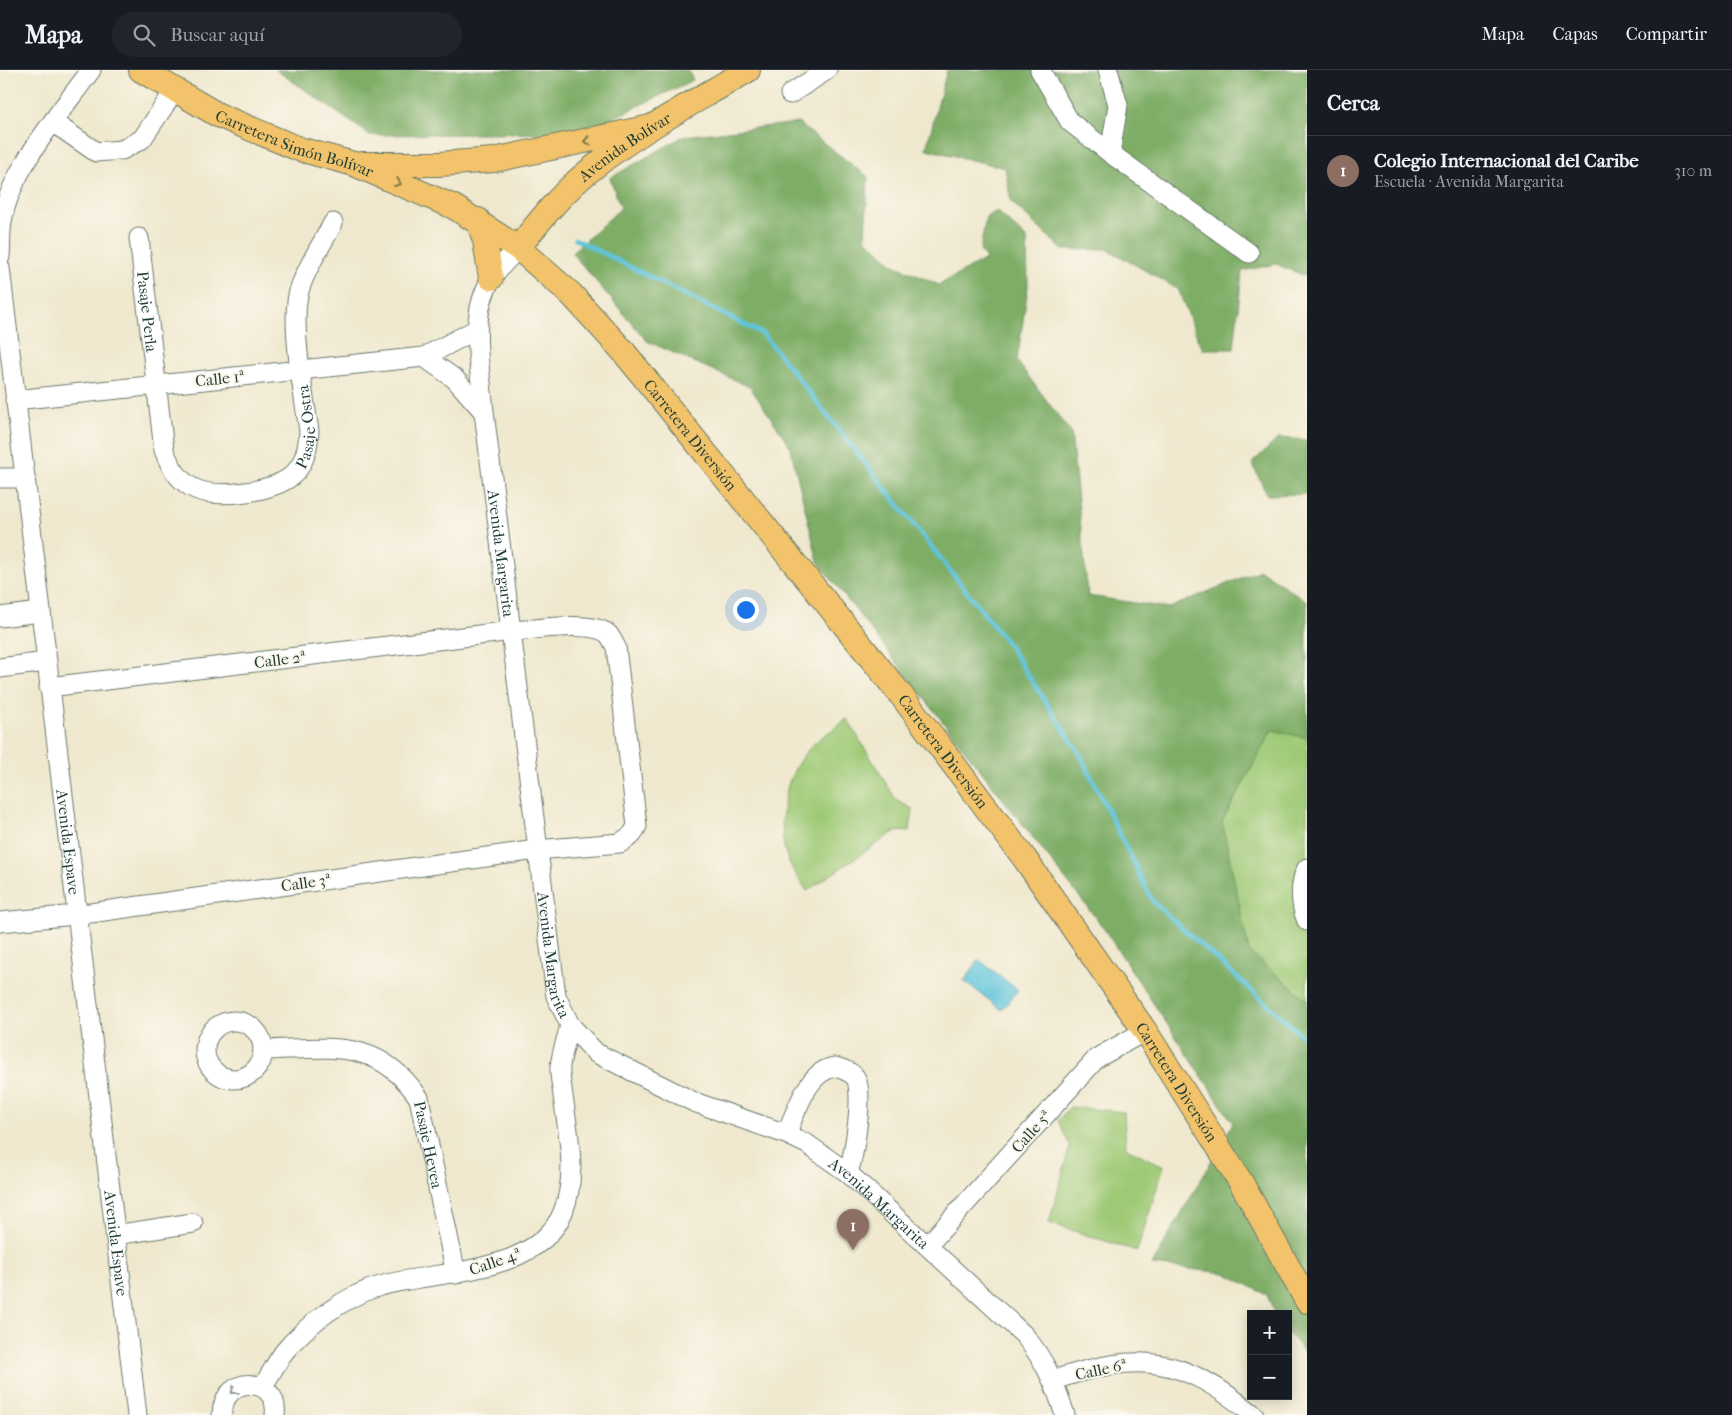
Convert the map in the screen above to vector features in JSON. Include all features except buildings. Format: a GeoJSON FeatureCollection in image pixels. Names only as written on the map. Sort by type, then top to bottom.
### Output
{"type":"FeatureCollection","features":[{"type":"Feature","properties":{"kind":"main road","name":"Carretera Simón Bolívar"},"geometry":{"type":"LineString","coordinates":[[141,70],[218,115],[299,149],[354,164],[454,207],[478,220],[518,248]]}},
{"type":"Feature","properties":{"kind":"main road","name":"Avenida Bolívar"},"geometry":{"type":"LineString","coordinates":[[518,248],[542,218],[584,175],[651,127],[748,70]]}},
{"type":"Feature","properties":{"kind":"main road"},"geometry":{"type":"LineString","coordinates":[[354,164],[463,163],[518,157],[651,127]]}},
{"type":"Feature","properties":{"kind":"main road","name":"Carretera Simón Bolívar"},"geometry":{"type":"LineString","coordinates":[[410,164],[434,181],[454,207]]}},
{"type":"Feature","properties":{"kind":"main road"},"geometry":{"type":"LineString","coordinates":[[478,220],[485,241],[491,278]]}},
{"type":"Feature","properties":{"kind":"main road","name":"Carretera Diversión"},"geometry":{"type":"LineString","coordinates":[[518,248],[571,294],[623,351],[901,695],[1025,858],[1145,1031],[1242,1184],[1307,1301]]}},
{"type":"Feature","properties":{"kind":"street"},"geometry":{"type":"LineString","coordinates":[[0,257],[2,221],[13,186],[29,157],[91,70]]}},
{"type":"Feature","properties":{"kind":"street"},"geometry":{"type":"LineString","coordinates":[[790,94],[827,70]]}},
{"type":"Feature","properties":{"kind":"street"},"geometry":{"type":"LineString","coordinates":[[1040,70],[1070,122],[1249,253]]}},
{"type":"Feature","properties":{"kind":"street"},"geometry":{"type":"LineString","coordinates":[[1108,70],[1118,105],[1110,153]]}},
{"type":"Feature","properties":{"kind":"street"},"geometry":{"type":"LineString","coordinates":[[54,123],[96,152],[122,150],[142,138],[175,90]]}},
{"type":"Feature","properties":{"kind":"street","name":"Pasaje Ostra"},"geometry":{"type":"LineString","coordinates":[[156,385],[164,450],[170,465],[178,477],[189,487],[203,493],[228,495],[266,489],[280,484],[293,475],[303,463],[308,449],[309,431],[296,313],[299,292],[305,275],[333,223]]}},
{"type":"Feature","properties":{"kind":"street","name":"Pasaje Perla"},"geometry":{"type":"LineString","coordinates":[[139,238],[156,385]]}},
{"type":"Feature","properties":{"kind":"street","name":"Avenida Margarita"},"geometry":{"type":"LineString","coordinates":[[518,248],[491,278],[481,306],[477,329],[484,412],[512,631],[536,850],[556,996],[570,1025],[596,1053],[694,1102],[786,1134],[807,1144],[848,1173],[1024,1335],[1039,1354],[1054,1380],[1065,1415]]}},
{"type":"Feature","properties":{"kind":"street","name":"Avenida Espave"},"geometry":{"type":"LineString","coordinates":[[0,268],[137,1415]]}},
{"type":"Feature","properties":{"kind":"street"},"geometry":{"type":"LineString","coordinates":[[477,329],[424,357],[456,379],[484,412]]}},
{"type":"Feature","properties":{"kind":"street","name":"Calle 1ª"},"geometry":{"type":"LineString","coordinates":[[15,400],[424,357]]}},
{"type":"Feature","properties":{"kind":"street"},"geometry":{"type":"LineString","coordinates":[[0,478],[25,478]]}},
{"type":"Feature","properties":{"kind":"street"},"geometry":{"type":"LineString","coordinates":[[0,617],[40,612]]}},
{"type":"Feature","properties":{"kind":"street","name":"Calle 2ª"},"geometry":{"type":"LineString","coordinates":[[49,687],[512,631],[585,627],[609,634],[616,647],[637,826],[632,835],[620,844],[536,850]]}},
{"type":"Feature","properties":{"kind":"street"},"geometry":{"type":"LineString","coordinates":[[0,668],[46,662]]}},
{"type":"Feature","properties":{"kind":"street","name":"Calle 3ª"},"geometry":{"type":"LineString","coordinates":[[0,922],[76,915],[536,850]]}},
{"type":"Feature","properties":{"kind":"street"},"geometry":{"type":"LineString","coordinates":[[1307,868],[1302,878],[1302,910],[1307,921]]}},
{"type":"Feature","properties":{"kind":"street","name":"Calle 4ª"},"geometry":{"type":"LineString","coordinates":[[262,1388],[284,1352],[327,1313],[380,1286],[456,1274],[505,1260],[529,1250],[548,1234],[562,1214],[570,1190],[572,1166],[560,1067],[570,1025]]}},
{"type":"Feature","properties":{"kind":"street","name":"Calle 5ª"},"geometry":{"type":"LineString","coordinates":[[928,1245],[1097,1058],[1145,1031]]}},
{"type":"Feature","properties":{"kind":"street","name":"Pasaje Hevea"},"geometry":{"type":"LineString","coordinates":[[263,1050],[344,1049],[364,1052],[383,1060],[409,1083],[419,1098],[456,1274]]}},
{"type":"Feature","properties":{"kind":"street"},"geometry":{"type":"LineString","coordinates":[[786,1134],[812,1080],[820,1072],[835,1067],[850,1073],[856,1079],[859,1090],[853,1154],[848,1173]]}},
{"type":"Feature","properties":{"kind":"street"},"geometry":{"type":"LineString","coordinates":[[115,1235],[193,1223]]}},
{"type":"Feature","properties":{"kind":"street","name":"Calle 6ª"},"geometry":{"type":"LineString","coordinates":[[1054,1380],[1097,1367],[1142,1362],[1172,1367],[1196,1376],[1223,1391],[1254,1415]]}},
{"type":"Feature","properties":{"kind":"street"},"geometry":{"type":"LineString","coordinates":[[222,1415],[225,1398],[238,1387],[254,1385],[262,1388],[274,1402],[275,1415]]}},
{"type":"Feature","properties":{"kind":"green space"},"geometry":{"type":"Polygon","coordinates":[[[276,70],[688,70],[693,80],[581,133],[370,135],[276,70]]]}},
{"type":"Feature","properties":{"kind":"green space"},"geometry":{"type":"Polygon","coordinates":[[[947,70],[1307,70],[1307,277],[1276,264],[1242,271],[1234,349],[1202,349],[1178,289],[1107,249],[1063,250],[1011,202],[1005,168],[926,149],[947,70]]]}},
{"type":"Feature","properties":{"kind":"green space"},"geometry":{"type":"Polygon","coordinates":[[[798,123],[868,177],[865,238],[894,265],[939,285],[986,259],[980,251],[986,217],[997,211],[1027,239],[1028,287],[1017,361],[1071,433],[1088,596],[1169,608],[1260,570],[1307,601],[1307,738],[1272,730],[1222,822],[1249,952],[1307,1000],[1307,1355],[1292,1338],[1292,1310],[1273,1310],[1267,1295],[1225,1273],[1152,1265],[1233,1123],[1102,926],[818,562],[790,446],[750,387],[647,341],[572,253],[621,208],[610,178],[684,136],[798,123]]]}},
{"type":"Feature","properties":{"kind":"green space"},"geometry":{"type":"Polygon","coordinates":[[[1279,438],[1307,440],[1307,494],[1267,495],[1252,463],[1279,438]]]}},
{"type":"Feature","properties":{"kind":"green space"},"geometry":{"type":"Polygon","coordinates":[[[847,719],[897,801],[913,809],[910,831],[894,832],[807,891],[792,867],[785,851],[782,825],[788,785],[793,772],[808,750],[847,719]]]}},
{"type":"Feature","properties":{"kind":"green space"},"geometry":{"type":"Polygon","coordinates":[[[1272,729],[1307,738],[1307,1000],[1249,953],[1222,822],[1272,729]]]}},
{"type":"Feature","properties":{"kind":"green space"},"geometry":{"type":"Polygon","coordinates":[[[1070,1107],[1124,1112],[1126,1148],[1164,1166],[1137,1251],[1049,1223],[1070,1146],[1058,1121],[1070,1107]]]}},
{"type":"Feature","properties":{"kind":"water"},"geometry":{"type":"Polygon","coordinates":[[[979,960],[1018,990],[1002,1010],[964,981],[979,960]]]}},
{"type":"Feature","properties":{"kind":"waterway"},"geometry":{"type":"LineString","coordinates":[[575,239],[763,334],[1005,640],[1080,754],[1153,902],[1307,1040]]}},
{"type":"Feature","properties":{"kind":"place","name":"Colegio Internacional del Caribe"},"geometry":{"type":"Point","coordinates":[853,1250]}}]}
